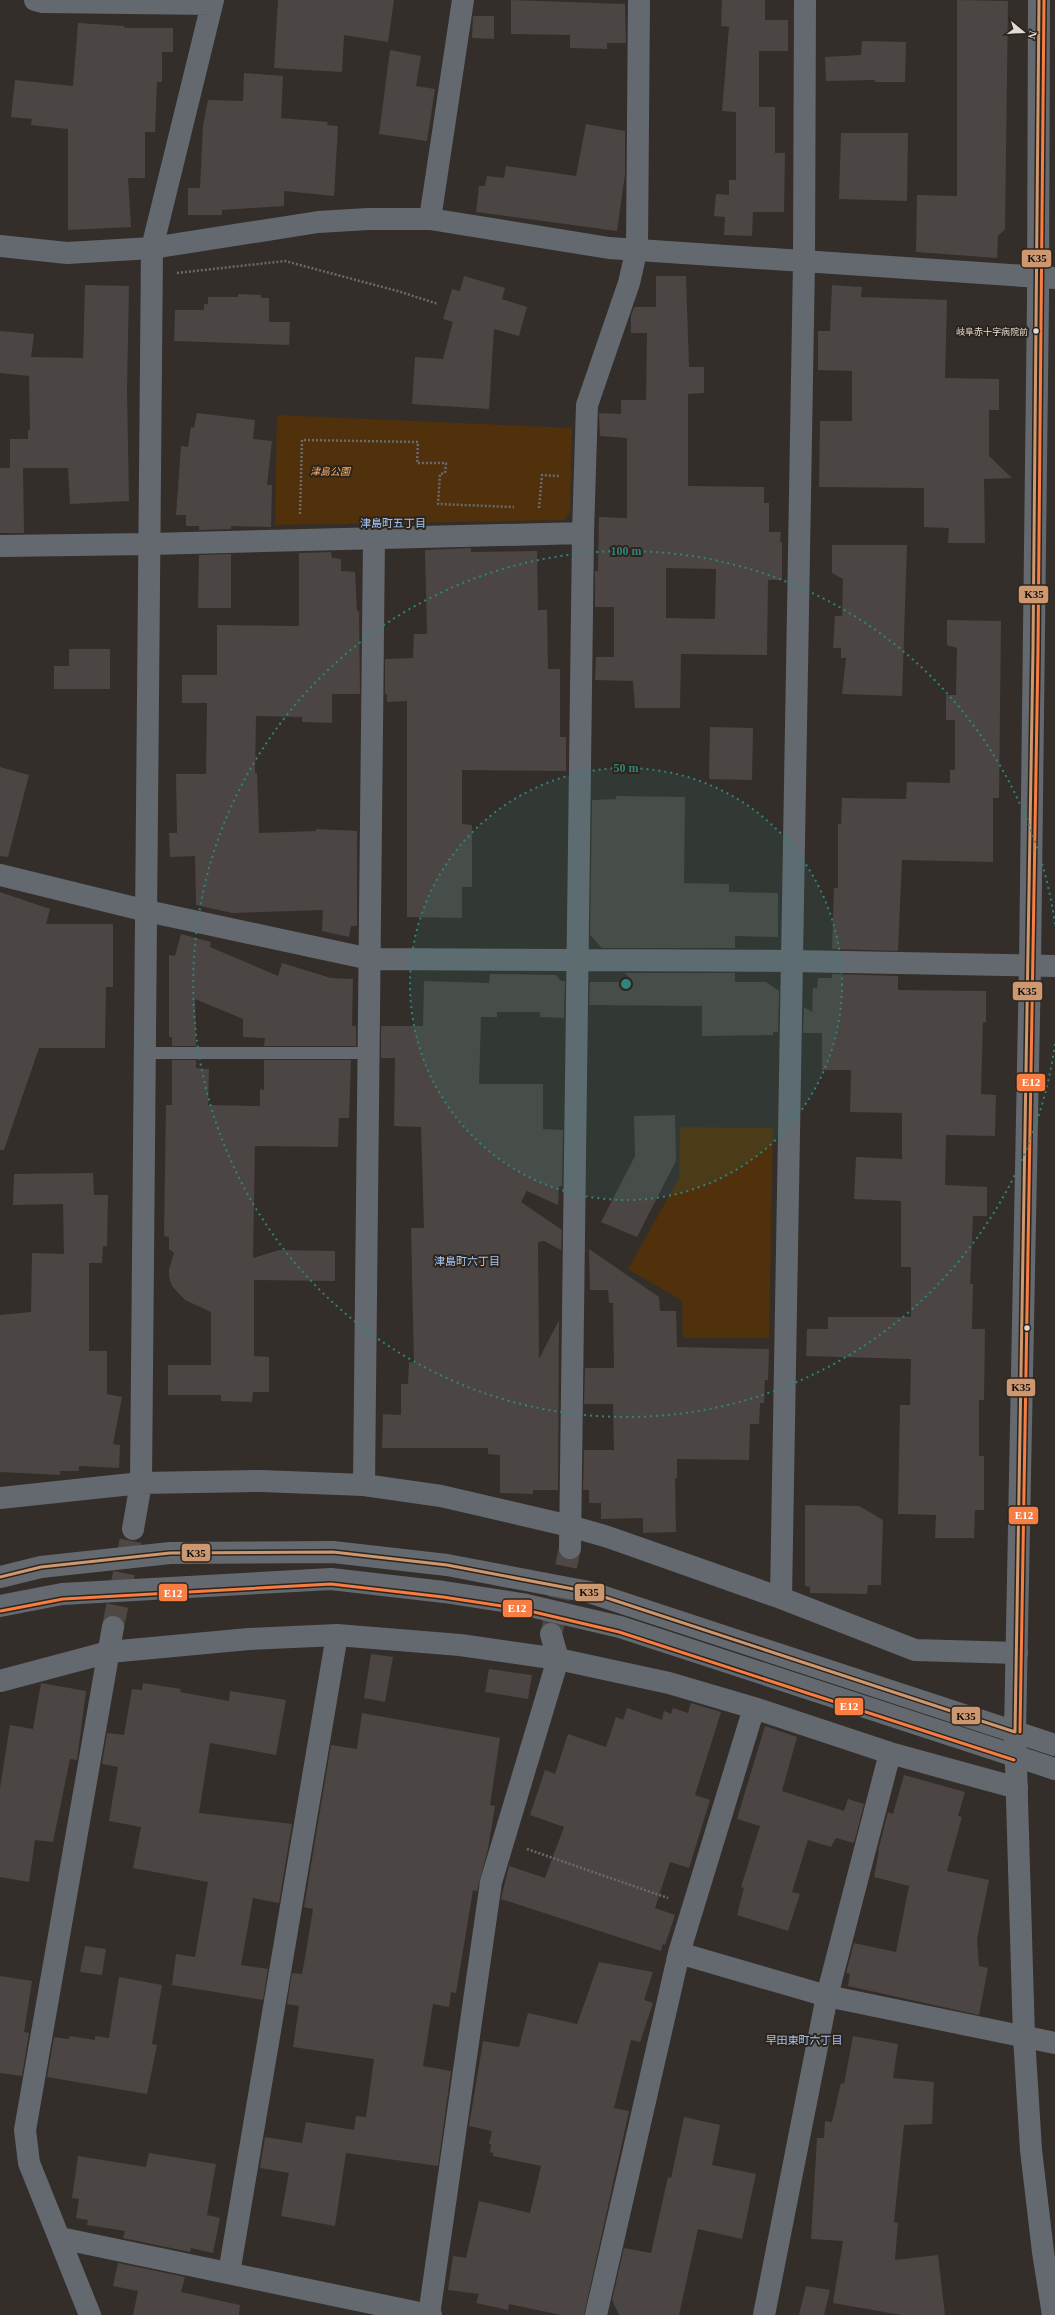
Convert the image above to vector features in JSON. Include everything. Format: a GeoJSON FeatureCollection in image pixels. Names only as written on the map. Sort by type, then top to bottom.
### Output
{"type":"FeatureCollection","features":[{"type":"Feature","properties":{"kind":"street"},"geometry":{"type":"LineString","coordinates":[[35,0],[43,2],[213,2],[152,248],[141,1483],[133,1529]]}},
{"type":"Feature","properties":{"kind":"street"},"geometry":{"type":"LineString","coordinates":[[430,219],[463,0]]}},
{"type":"Feature","properties":{"kind":"street"},"geometry":{"type":"LineString","coordinates":[[570,1548],[583,533],[587,405],[629,283],[637,248],[639,0]]}},
{"type":"Feature","properties":{"kind":"street"},"geometry":{"type":"LineString","coordinates":[[781,1598],[804,262],[805,0]]}},
{"type":"Feature","properties":{"kind":"street"},"geometry":{"type":"LineString","coordinates":[[1039,0],[1046,277],[1030,965],[1015,1732],[1024,2037],[1032,2158],[1042,2252],[1053,2315]]}},
{"type":"Feature","properties":{"kind":"street"},"geometry":{"type":"LineString","coordinates":[[0,246],[67,253],[152,248],[318,222],[368,218],[430,219],[609,248],[637,248],[804,262],[1046,277]]}},
{"type":"Feature","properties":{"kind":"street"},"geometry":{"type":"LineString","coordinates":[[0,546],[150,544],[583,533]]}},
{"type":"Feature","properties":{"kind":"street"},"geometry":{"type":"LineString","coordinates":[[364,1485],[374,538]]}},
{"type":"Feature","properties":{"kind":"street"},"geometry":{"type":"LineString","coordinates":[[0,875],[147,911],[370,959],[793,961],[1055,966]]}},
{"type":"Feature","properties":{"kind":"street"},"geometry":{"type":"LineString","coordinates":[[0,1498],[141,1483],[261,1481],[364,1485],[441,1496],[570,1526],[608,1537],[781,1598],[915,1650],[1017,1653]]}},
{"type":"Feature","properties":{"kind":"street"},"geometry":{"type":"LineString","coordinates":[[0,1577],[41,1567],[170,1553],[333,1552],[447,1565],[589,1592],[1055,1745]]}},
{"type":"Feature","properties":{"kind":"street"},"geometry":{"type":"LineString","coordinates":[[0,1606],[62,1594],[331,1578],[444,1592],[522,1604],[620,1627],[1016,1755],[1055,1769]]}},
{"type":"Feature","properties":{"kind":"street"},"geometry":{"type":"LineString","coordinates":[[90,2315],[29,2163],[25,2130],[113,1627]]}},
{"type":"Feature","properties":{"kind":"street"},"geometry":{"type":"LineString","coordinates":[[60,2238],[430,2315],[490,1882],[558,1659],[551,1634]]}},
{"type":"Feature","properties":{"kind":"street"},"geometry":{"type":"LineString","coordinates":[[0,1681],[109,1652],[249,1639],[337,1635],[460,1645],[558,1659],[669,1683],[754,1708],[890,1753],[1017,1788]]}},
{"type":"Feature","properties":{"kind":"street"},"geometry":{"type":"LineString","coordinates":[[229,2273],[337,1635]]}},
{"type":"Feature","properties":{"kind":"street"},"geometry":{"type":"LineString","coordinates":[[596,2315],[679,1953],[754,1708]]}},
{"type":"Feature","properties":{"kind":"street"},"geometry":{"type":"LineString","coordinates":[[764,2315],[826,1996],[890,1753]]}},
{"type":"Feature","properties":{"kind":"street"},"geometry":{"type":"LineString","coordinates":[[679,1953],[826,1996],[1055,2043]]}},
{"type":"Feature","properties":{"kind":"lane"},"geometry":{"type":"LineString","coordinates":[[144,1053],[368,1053]]}},
{"type":"Feature","properties":{"kind":"path"},"geometry":{"type":"LineString","coordinates":[[152,275],[285,261],[400,292],[438,304]]}},
{"type":"Feature","properties":{"kind":"path"},"geometry":{"type":"LineString","coordinates":[[318,540],[319,522],[299,521],[302,440],[418,442],[417,463],[446,463],[445,473],[440,474],[438,504],[517,507]]}},
{"type":"Feature","properties":{"kind":"path"},"geometry":{"type":"LineString","coordinates":[[533,507],[540,508],[542,475],[584,477]]}},
{"type":"Feature","properties":{"kind":"path"},"geometry":{"type":"LineString","coordinates":[[503,1840],[693,1907]]}},
{"type":"Feature","properties":{"kind":"green space","name":"津島公園"},"geometry":{"type":"Polygon","coordinates":[[[277,415],[572,428],[570,513],[563,520],[275,525],[277,415]]]}},
{"type":"Feature","properties":{"kind":"green space"},"geometry":{"type":"Polygon","coordinates":[[[680,1127],[773,1128],[769,1338],[683,1338],[682,1301],[628,1269],[679,1178],[680,1127]]]}},
{"type":"Feature","properties":{"kind":"building"},"geometry":{"type":"Polygon","coordinates":[[[278,0],[394,0],[388,42],[344,35],[342,72],[274,68],[278,0]]]}},
{"type":"Feature","properties":{"kind":"building"},"geometry":{"type":"Polygon","coordinates":[[[511,0],[625,4],[626,43],[607,43],[607,49],[570,48],[570,35],[511,34],[511,0]]]}},
{"type":"Feature","properties":{"kind":"building"},"geometry":{"type":"Polygon","coordinates":[[[722,0],[765,0],[765,20],[788,20],[788,51],[759,51],[759,107],[775,107],[775,153],[785,153],[784,212],[753,212],[752,236],[724,235],[725,217],[714,216],[716,194],[729,195],[729,180],[736,180],[736,112],[722,111],[729,27],[721,26],[722,0]]]}},
{"type":"Feature","properties":{"kind":"building"},"geometry":{"type":"Polygon","coordinates":[[[957,0],[1008,1],[1005,229],[998,236],[997,258],[916,252],[917,195],[957,196],[957,0]]]}},
{"type":"Feature","properties":{"kind":"building"},"geometry":{"type":"Polygon","coordinates":[[[473,16],[494,16],[494,39],[472,38],[473,16]]]}},
{"type":"Feature","properties":{"kind":"building"},"geometry":{"type":"Polygon","coordinates":[[[78,23],[125,26],[124,28],[173,28],[173,52],[162,52],[162,82],[157,82],[155,132],[145,132],[145,178],[128,178],[131,227],[68,230],[68,129],[31,125],[32,119],[11,117],[15,80],[73,86],[78,23]]]}},
{"type":"Feature","properties":{"kind":"building"},"geometry":{"type":"Polygon","coordinates":[[[862,41],[906,42],[905,82],[875,82],[875,80],[826,81],[825,57],[861,55],[862,41]]]}},
{"type":"Feature","properties":{"kind":"building"},"geometry":{"type":"Polygon","coordinates":[[[390,50],[421,56],[416,86],[435,89],[427,141],[379,134],[390,50]]]}},
{"type":"Feature","properties":{"kind":"building"},"geometry":{"type":"Polygon","coordinates":[[[244,73],[283,76],[281,118],[328,122],[327,125],[338,126],[334,196],[284,191],[284,206],[222,210],[222,215],[188,215],[188,188],[200,188],[203,126],[208,100],[243,101],[244,73]]]}},
{"type":"Feature","properties":{"kind":"building"},"geometry":{"type":"Polygon","coordinates":[[[586,124],[625,131],[625,174],[617,231],[476,212],[479,186],[485,186],[487,176],[504,178],[506,166],[576,176],[586,124]]]}},
{"type":"Feature","properties":{"kind":"building"},"geometry":{"type":"Polygon","coordinates":[[[841,133],[908,133],[907,201],[839,199],[841,133]]]}},
{"type":"Feature","properties":{"kind":"building"},"geometry":{"type":"Polygon","coordinates":[[[464,276],[505,288],[502,299],[527,307],[519,336],[494,329],[489,409],[412,404],[415,357],[443,359],[453,322],[443,319],[452,289],[460,291],[464,276]]]}},
{"type":"Feature","properties":{"kind":"building"},"geometry":{"type":"Polygon","coordinates":[[[656,276],[686,276],[689,367],[704,367],[704,393],[688,394],[688,486],[764,487],[764,503],[769,503],[769,532],[781,532],[780,542],[782,542],[782,580],[768,580],[767,655],[681,654],[680,708],[635,708],[633,681],[595,680],[596,657],[614,657],[614,607],[595,607],[595,571],[598,571],[599,517],[627,518],[627,438],[600,436],[599,413],[621,414],[621,400],[646,400],[647,333],[631,333],[631,316],[634,307],[656,307],[656,276]],[[666,568],[666,618],[715,619],[716,569],[666,568]]]}},
{"type":"Feature","properties":{"kind":"building"},"geometry":{"type":"Polygon","coordinates":[[[85,285],[129,286],[127,390],[129,501],[70,504],[68,468],[23,468],[24,533],[0,533],[0,468],[10,468],[10,439],[28,439],[28,430],[30,430],[29,373],[29,376],[0,373],[0,331],[34,334],[31,357],[83,358],[85,285]]]}},
{"type":"Feature","properties":{"kind":"building"},"geometry":{"type":"Polygon","coordinates":[[[832,285],[862,287],[861,297],[947,300],[945,378],[999,379],[999,410],[989,410],[989,456],[1012,478],[984,479],[985,543],[948,543],[949,528],[924,527],[924,488],[819,487],[820,421],[852,421],[852,371],[818,370],[818,331],[830,331],[832,285]]]}},
{"type":"Feature","properties":{"kind":"building"},"geometry":{"type":"Polygon","coordinates":[[[238,294],[261,295],[261,298],[269,298],[269,322],[290,322],[289,345],[174,341],[175,310],[204,310],[204,304],[208,304],[208,297],[238,297],[238,294]]]}},
{"type":"Feature","properties":{"kind":"building"},"geometry":{"type":"Polygon","coordinates":[[[197,413],[255,420],[253,439],[272,441],[267,485],[272,485],[271,527],[231,526],[231,529],[199,530],[199,526],[186,526],[186,515],[176,515],[181,446],[188,447],[191,427],[194,428],[197,413]]]}},
{"type":"Feature","properties":{"kind":"building"},"geometry":{"type":"Polygon","coordinates":[[[832,545],[907,545],[902,696],[842,694],[846,658],[841,658],[841,648],[833,648],[835,616],[842,616],[843,579],[832,573],[832,545]]]}},
{"type":"Feature","properties":{"kind":"building"},"geometry":{"type":"Polygon","coordinates":[[[471,548],[471,552],[537,551],[538,610],[547,610],[548,669],[560,669],[560,737],[566,737],[566,771],[462,770],[462,824],[472,825],[472,887],[462,887],[462,918],[407,917],[407,701],[387,702],[387,694],[385,694],[385,659],[413,658],[414,634],[427,634],[425,550],[471,548]]]}},
{"type":"Feature","properties":{"kind":"building"},"geometry":{"type":"Polygon","coordinates":[[[331,552],[332,558],[341,559],[341,571],[355,572],[357,611],[359,611],[360,694],[332,694],[332,723],[302,722],[302,717],[256,716],[255,773],[257,773],[259,833],[316,831],[316,829],[357,831],[357,926],[351,926],[349,937],[322,931],[323,910],[232,913],[196,905],[195,856],[170,857],[169,833],[177,833],[176,774],[206,774],[207,703],[182,703],[182,675],[217,675],[217,625],[299,626],[299,553],[331,552]]]}},
{"type":"Feature","properties":{"kind":"building"},"geometry":{"type":"Polygon","coordinates":[[[231,554],[231,608],[198,608],[199,555],[231,554]]]}},
{"type":"Feature","properties":{"kind":"building"},"geometry":{"type":"Polygon","coordinates":[[[947,620],[1001,621],[999,798],[993,798],[993,862],[902,860],[898,951],[832,949],[834,888],[838,888],[838,824],[841,824],[842,798],[906,799],[907,782],[950,783],[950,770],[955,770],[955,720],[946,720],[946,695],[956,695],[957,648],[947,645],[947,620]]]}},
{"type":"Feature","properties":{"kind":"building"},"geometry":{"type":"Polygon","coordinates":[[[69,649],[110,649],[110,689],[54,689],[54,666],[69,666],[69,649]]]}},
{"type":"Feature","properties":{"kind":"building"},"geometry":{"type":"Polygon","coordinates":[[[710,727],[753,728],[752,780],[709,779],[710,727]]]}},
{"type":"Feature","properties":{"kind":"building"},"geometry":{"type":"Polygon","coordinates":[[[0,767],[29,775],[8,857],[0,856],[0,767]]]}},
{"type":"Feature","properties":{"kind":"building"},"geometry":{"type":"Polygon","coordinates":[[[616,796],[685,797],[684,883],[729,884],[729,892],[778,893],[778,937],[735,936],[735,948],[602,948],[590,935],[592,800],[616,799],[616,796]]]}},
{"type":"Feature","properties":{"kind":"building"},"geometry":{"type":"Polygon","coordinates":[[[0,892],[50,909],[46,924],[113,924],[113,987],[106,987],[105,1048],[39,1048],[4,1150],[0,1150],[0,892]]]}},
{"type":"Feature","properties":{"kind":"building"},"geometry":{"type":"Polygon","coordinates":[[[181,934],[211,942],[210,947],[278,976],[282,963],[331,978],[353,979],[352,1026],[356,1026],[356,1046],[264,1046],[265,1038],[243,1037],[243,1019],[195,999],[196,1046],[172,1046],[172,1037],[169,1037],[169,955],[175,956],[181,934]]]}},
{"type":"Feature","properties":{"kind":"building"},"geometry":{"type":"Polygon","coordinates":[[[625,973],[735,973],[735,982],[766,982],[779,991],[778,1032],[773,1032],[773,1035],[702,1036],[702,1006],[589,1005],[590,982],[633,982],[625,973]]]}},
{"type":"Feature","properties":{"kind":"building"},"geometry":{"type":"Polygon","coordinates":[[[490,974],[556,975],[561,981],[565,981],[564,1018],[540,1017],[540,1012],[497,1012],[497,1017],[481,1017],[479,1084],[543,1084],[543,1129],[563,1130],[562,1186],[559,1186],[558,1205],[527,1191],[521,1202],[562,1230],[561,1250],[544,1241],[538,1242],[539,1359],[559,1320],[558,1490],[533,1490],[533,1494],[500,1493],[500,1455],[488,1454],[488,1448],[382,1448],[383,1414],[401,1415],[401,1384],[408,1384],[409,1362],[414,1363],[411,1228],[424,1228],[421,1127],[394,1126],[395,1058],[381,1058],[381,1026],[423,1026],[424,981],[489,983],[490,974]]]}},
{"type":"Feature","properties":{"kind":"building"},"geometry":{"type":"Polygon","coordinates":[[[832,974],[898,976],[898,990],[986,991],[986,1022],[983,1022],[981,1094],[996,1095],[995,1136],[946,1135],[945,1185],[987,1187],[987,1216],[973,1216],[970,1284],[973,1284],[972,1329],[985,1329],[984,1400],[979,1400],[979,1456],[984,1456],[984,1510],[975,1510],[974,1538],[935,1538],[936,1515],[898,1514],[900,1405],[910,1405],[911,1359],[806,1356],[807,1329],[828,1329],[828,1317],[911,1317],[911,1267],[901,1267],[901,1201],[854,1199],[856,1157],[902,1159],[902,1113],[850,1112],[851,1070],[822,1070],[822,1033],[803,1033],[804,1007],[812,1012],[813,988],[817,988],[818,978],[832,978],[832,974]]]}},
{"type":"Feature","properties":{"kind":"building"},"geometry":{"type":"Polygon","coordinates":[[[172,1060],[196,1060],[196,1068],[209,1069],[208,1105],[260,1106],[260,1089],[264,1090],[264,1060],[351,1060],[349,1118],[339,1118],[338,1147],[255,1146],[253,1258],[279,1250],[335,1251],[335,1281],[254,1280],[254,1356],[269,1357],[269,1392],[253,1392],[252,1402],[221,1401],[221,1395],[168,1395],[168,1365],[211,1365],[211,1312],[185,1300],[172,1286],[169,1277],[169,1269],[174,1253],[169,1249],[169,1237],[164,1236],[166,1105],[172,1105],[172,1060]]]}},
{"type":"Feature","properties":{"kind":"building"},"geometry":{"type":"Polygon","coordinates":[[[675,1115],[676,1161],[637,1237],[601,1222],[635,1156],[634,1116],[675,1115]]]}},
{"type":"Feature","properties":{"kind":"building"},"geometry":{"type":"Polygon","coordinates":[[[93,1173],[94,1195],[108,1195],[107,1246],[103,1246],[102,1263],[89,1263],[89,1351],[107,1351],[107,1394],[122,1397],[113,1444],[120,1445],[119,1468],[79,1466],[79,1471],[60,1471],[60,1475],[0,1472],[0,1315],[31,1312],[32,1253],[64,1254],[63,1204],[13,1205],[14,1174],[93,1173]]]}},
{"type":"Feature","properties":{"kind":"building"},"geometry":{"type":"Polygon","coordinates":[[[589,1249],[659,1297],[660,1311],[676,1311],[677,1347],[769,1349],[768,1380],[765,1380],[764,1403],[760,1403],[759,1424],[750,1424],[749,1460],[677,1459],[677,1478],[675,1478],[676,1532],[643,1533],[643,1518],[601,1519],[601,1503],[589,1503],[589,1490],[583,1490],[584,1450],[614,1450],[613,1404],[584,1404],[585,1368],[614,1368],[613,1303],[609,1303],[608,1290],[590,1290],[589,1249]]]}},
{"type":"Feature","properties":{"kind":"building"},"geometry":{"type":"Polygon","coordinates":[[[805,1505],[859,1506],[883,1520],[881,1585],[868,1585],[867,1594],[810,1593],[810,1587],[805,1586],[805,1505]]]}},
{"type":"Feature","properties":{"kind":"building"},"geometry":{"type":"Polygon","coordinates":[[[371,1654],[393,1657],[385,1702],[364,1698],[371,1654]]]}},
{"type":"Feature","properties":{"kind":"building"},"geometry":{"type":"Polygon","coordinates":[[[489,1669],[532,1675],[528,1699],[485,1692],[489,1669]]]}},
{"type":"Feature","properties":{"kind":"building"},"geometry":{"type":"Polygon","coordinates":[[[41,1683],[86,1691],[77,1760],[70,1759],[53,1842],[35,1840],[29,1882],[0,1877],[0,1788],[10,1725],[33,1729],[41,1683]]]}},
{"type":"Feature","properties":{"kind":"building"},"geometry":{"type":"Polygon","coordinates":[[[143,1683],[181,1689],[180,1692],[229,1701],[230,1691],[286,1700],[276,1755],[210,1743],[199,1813],[292,1824],[279,1903],[253,1898],[241,1965],[268,1969],[263,2000],[172,1985],[176,1954],[195,1957],[208,1882],[133,1868],[141,1827],[109,1821],[118,1767],[102,1764],[107,1733],[124,1735],[132,1689],[142,1690],[143,1683]]]}},
{"type":"Feature","properties":{"kind":"building"},"geometry":{"type":"Polygon","coordinates":[[[691,1703],[721,1712],[695,1795],[710,1800],[689,1868],[670,1862],[655,1908],[675,1915],[665,1945],[663,1944],[661,1951],[501,1899],[509,1866],[545,1878],[564,1827],[530,1815],[545,1770],[555,1774],[568,1734],[606,1747],[616,1717],[623,1720],[627,1708],[662,1720],[664,1711],[671,1714],[673,1708],[688,1713],[691,1703]]]}},
{"type":"Feature","properties":{"kind":"building"},"geometry":{"type":"Polygon","coordinates":[[[362,1713],[500,1738],[490,1805],[495,1806],[488,1849],[477,1891],[473,1890],[456,1993],[451,1992],[449,2007],[433,2004],[423,2066],[451,2071],[438,2166],[346,2153],[335,2226],[281,2216],[289,2173],[260,2168],[265,2137],[302,2143],[306,2122],[354,2130],[356,2116],[366,2117],[374,2059],[293,2047],[299,2006],[287,2004],[292,1973],[302,1974],[306,1952],[313,1909],[304,1907],[331,1745],[357,1749],[362,1713]]]}},
{"type":"Feature","properties":{"kind":"building"},"geometry":{"type":"Polygon","coordinates":[[[765,1726],[797,1737],[782,1791],[844,1811],[848,1799],[864,1804],[854,1843],[836,1838],[831,1847],[808,1840],[792,1892],[800,1894],[788,1931],[737,1915],[744,1888],[741,1887],[760,1826],[737,1819],[765,1726]]]}},
{"type":"Feature","properties":{"kind":"building"},"geometry":{"type":"Polygon","coordinates":[[[904,1775],[965,1792],[958,1816],[962,1817],[947,1871],[989,1880],[977,1939],[979,1966],[988,1968],[979,2015],[848,1986],[850,1974],[846,1973],[854,1943],[896,1952],[909,1886],[874,1877],[878,1851],[888,1812],[893,1814],[904,1775]]]}},
{"type":"Feature","properties":{"kind":"building"},"geometry":{"type":"Polygon","coordinates":[[[85,1946],[106,1949],[102,1975],[80,1972],[85,1946]]]}},
{"type":"Feature","properties":{"kind":"building"},"geometry":{"type":"Polygon","coordinates":[[[599,1962],[653,1972],[644,2000],[653,2003],[640,2042],[631,2040],[614,2108],[629,2111],[584,2315],[561,2315],[509,2304],[508,2310],[476,2303],[479,2294],[448,2290],[453,2256],[466,2258],[479,2201],[530,2213],[541,2166],[493,2156],[493,2153],[490,2152],[491,2144],[489,2144],[492,2131],[469,2126],[483,2041],[519,2047],[528,2013],[577,2024],[599,1962]]]}},
{"type":"Feature","properties":{"kind":"building"},"geometry":{"type":"Polygon","coordinates":[[[0,1976],[32,1981],[24,2032],[29,2033],[22,2076],[0,2073],[0,1976]]]}},
{"type":"Feature","properties":{"kind":"building"},"geometry":{"type":"Polygon","coordinates":[[[119,1977],[162,1985],[152,2044],[157,2045],[147,2094],[47,2077],[54,2037],[69,2039],[70,2036],[95,2040],[95,2036],[109,2038],[119,1977]]]}},
{"type":"Feature","properties":{"kind":"building"},"geometry":{"type":"Polygon","coordinates":[[[853,2036],[898,2044],[893,2078],[934,2082],[932,2124],[904,2125],[894,2222],[898,2223],[895,2260],[938,2255],[945,2315],[901,2315],[833,2303],[843,2241],[811,2239],[817,2138],[824,2138],[825,2121],[832,2122],[841,2083],[844,2084],[853,2036]]]}},
{"type":"Feature","properties":{"kind":"building"},"geometry":{"type":"Polygon","coordinates":[[[684,2117],[720,2125],[712,2165],[756,2174],[742,2239],[698,2229],[679,2315],[619,2315],[612,2300],[624,2248],[651,2253],[668,2177],[671,2178],[684,2117]]]}},
{"type":"Feature","properties":{"kind":"building"},"geometry":{"type":"Polygon","coordinates":[[[149,2153],[216,2164],[207,2215],[220,2218],[213,2253],[191,2248],[190,2252],[123,2238],[125,2231],[87,2225],[88,2220],[76,2218],[79,2199],[72,2198],[78,2156],[146,2167],[149,2153]]]}},
{"type":"Feature","properties":{"kind":"building"},"geometry":{"type":"Polygon","coordinates":[[[118,2263],[185,2277],[181,2292],[240,2305],[239,2315],[133,2315],[138,2291],[113,2286],[118,2263]]]}},
{"type":"Feature","properties":{"kind":"building"},"geometry":{"type":"Polygon","coordinates":[[[806,2286],[830,2290],[824,2315],[799,2315],[806,2286]]]}},
{"type":"Feature","properties":{"kind":"tunnel"},"geometry":{"type":"LineString","coordinates":[[113,1627],[133,1529]]}},
{"type":"Feature","properties":{"kind":"tunnel"},"geometry":{"type":"LineString","coordinates":[[552,1631],[570,1548]]}},
{"type":"Feature","properties":{"kind":"transit line","name":"K35"},"geometry":{"type":"LineString","coordinates":[[0,1577],[41,1567],[170,1553],[333,1552],[447,1565],[589,1592],[1015,1732],[1033,649],[1039,0]]}},
{"type":"Feature","properties":{"kind":"transit line","name":"E12"},"geometry":{"type":"LineString","coordinates":[[1020,1732],[1038,650],[1044,0]]}},
{"type":"Feature","properties":{"kind":"transit line","name":"E12"},"geometry":{"type":"LineString","coordinates":[[1,1611],[63,1599],[331,1584],[443,1597],[521,1609],[619,1632],[1014,1760]]}},
{"type":"Feature","properties":{"kind":"place","name":"岐阜赤十字病院前"},"geometry":{"type":"Point","coordinates":[1036,331]}},
{"type":"Feature","properties":{"kind":"district","name":"津島町五丁目"},"geometry":{"type":"Point","coordinates":[393,523]}},
{"type":"Feature","properties":{"kind":"district","name":"津島町六丁目"},"geometry":{"type":"Point","coordinates":[467,1261]}},
{"type":"Feature","properties":{"kind":"district","name":"早田東町六丁目"},"geometry":{"type":"Point","coordinates":[804,2040]}}]}
